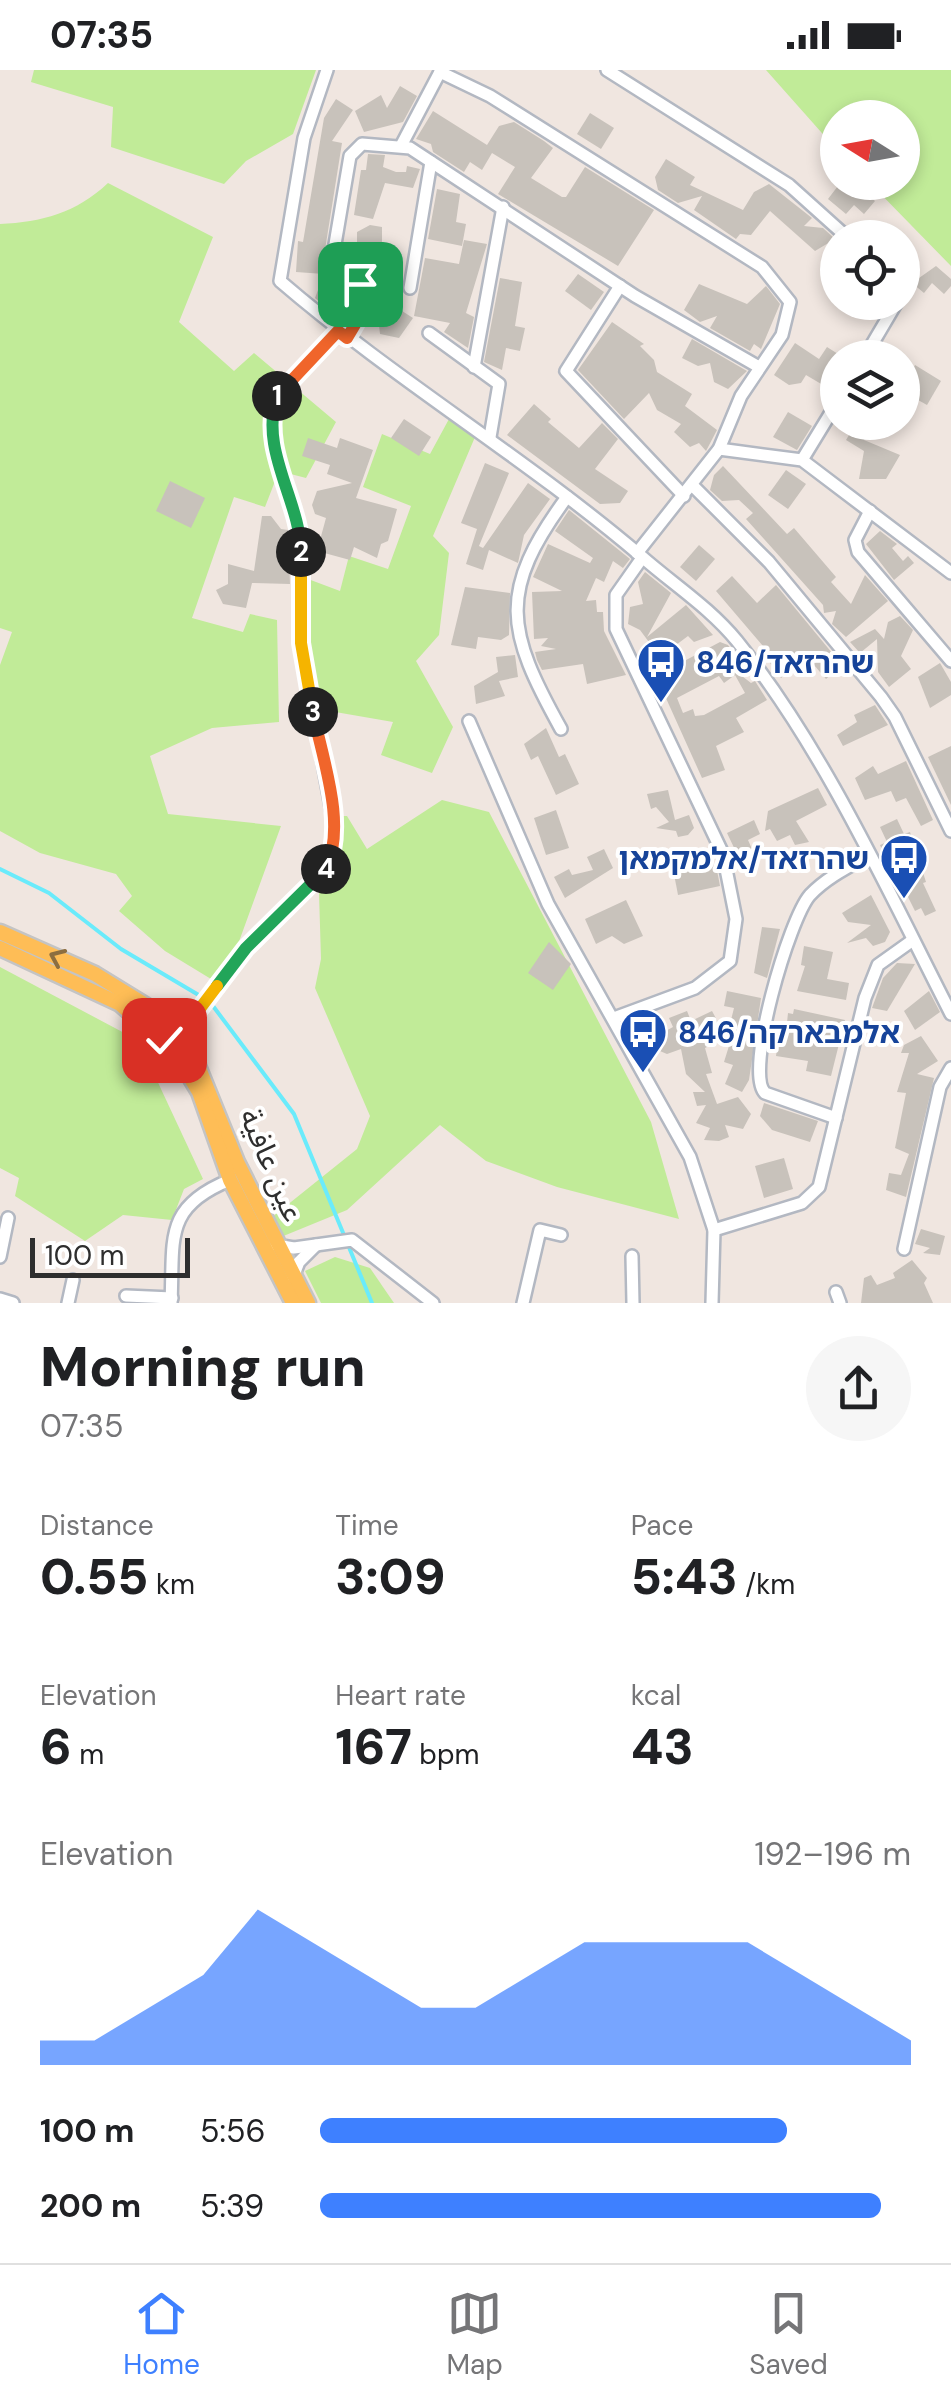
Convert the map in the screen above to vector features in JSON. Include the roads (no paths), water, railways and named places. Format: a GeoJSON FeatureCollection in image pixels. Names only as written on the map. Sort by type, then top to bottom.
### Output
{"type":"FeatureCollection","features":[{"type":"Feature","properties":{"kind":"main road"},"geometry":{"type":"LineString","coordinates":[[0,932],[96,974],[173,1022],[189,1023],[196,1032],[194,1046],[188,1052],[175,1052],[120,1004],[0,948]]}},
{"type":"Feature","properties":{"kind":"main road"},"geometry":{"type":"LineString","coordinates":[[164,1040],[173,1022]]}},
{"type":"Feature","properties":{"kind":"main road","name":"عين عافية"},"geometry":{"type":"LineString","coordinates":[[194,1046],[237,1162],[308,1303]]}},
{"type":"Feature","properties":{"kind":"main road","name":"عين عافية"},"geometry":{"type":"LineString","coordinates":[[175,1052],[199,1092],[230,1180],[293,1303]]}},
{"type":"Feature","properties":{"kind":"street"},"geometry":{"type":"LineString","coordinates":[[327,70],[304,138],[280,281],[342,334],[490,437],[680,585],[736,640],[788,715],[951,1014]]}},
{"type":"Feature","properties":{"kind":"street"},"geometry":{"type":"LineString","coordinates":[[607,70],[790,185],[828,220]]}},
{"type":"Feature","properties":{"kind":"street"},"geometry":{"type":"LineString","coordinates":[[401,146],[440,71],[490,96],[762,266],[782,290],[791,311],[782,335],[733,412],[719,449],[640,555],[616,595],[616,630],[723,854],[736,919],[730,960],[695,988],[614,1018]]}},
{"type":"Feature","properties":{"kind":"street"},"geometry":{"type":"LineString","coordinates":[[189,1023],[246,948],[322,876],[333,853],[334,824],[301,643],[301,540],[276,458],[273,414],[281,389],[342,334],[366,300],[360,284],[339,270],[334,256],[350,156],[362,144],[401,146],[432,162],[620,286],[759,368]]}},
{"type":"Feature","properties":{"kind":"street"},"geometry":{"type":"LineString","coordinates":[[410,288],[432,162]]}},
{"type":"Feature","properties":{"kind":"street"},"geometry":{"type":"LineString","coordinates":[[474,366],[504,207]]}},
{"type":"Feature","properties":{"kind":"street"},"geometry":{"type":"LineString","coordinates":[[620,286],[566,371],[688,490],[769,562],[896,717],[951,831]]}},
{"type":"Feature","properties":{"kind":"street"},"geometry":{"type":"LineString","coordinates":[[429,333],[499,384],[490,437]]}},
{"type":"Feature","properties":{"kind":"street"},"geometry":{"type":"LineString","coordinates":[[802,460],[820,431]]}},
{"type":"Feature","properties":{"kind":"street"},"geometry":{"type":"LineString","coordinates":[[719,449],[802,460],[951,573]]}},
{"type":"Feature","properties":{"kind":"street"},"geometry":{"type":"LineString","coordinates":[[562,729],[524,659],[518,598],[534,542],[566,497]]}},
{"type":"Feature","properties":{"kind":"street"},"geometry":{"type":"LineString","coordinates":[[870,510],[855,540],[858,552],[951,661]]}},
{"type":"Feature","properties":{"kind":"street"},"geometry":{"type":"LineString","coordinates":[[469,721],[548,904],[690,1157],[714,1230],[712,1303]]}},
{"type":"Feature","properties":{"kind":"street"},"geometry":{"type":"LineString","coordinates":[[836,1118],[765,1093],[758,1084],[757,1064],[781,966],[802,908],[827,880],[868,856]]}},
{"type":"Feature","properties":{"kind":"street"},"geometry":{"type":"LineString","coordinates":[[714,1230],[802,1203],[819,1186],[865,998],[878,965],[913,940]]}},
{"type":"Feature","properties":{"kind":"street"},"geometry":{"type":"LineString","coordinates":[[904,1249],[940,1087],[951,1068]]}},
{"type":"Feature","properties":{"kind":"street"},"geometry":{"type":"LineString","coordinates":[[126,1296],[172,1300],[172,1260],[182,1214],[195,1196],[230,1180]]}},
{"type":"Feature","properties":{"kind":"street"},"geometry":{"type":"LineString","coordinates":[[0,1257],[8,1218]]}},
{"type":"Feature","properties":{"kind":"street"},"geometry":{"type":"LineString","coordinates":[[522,1303],[540,1230],[560,1235]]}},
{"type":"Feature","properties":{"kind":"street"},"geometry":{"type":"LineString","coordinates":[[275,1244],[316,1244],[339,1239],[362,1244],[433,1303]]}},
{"type":"Feature","properties":{"kind":"street"},"geometry":{"type":"LineString","coordinates":[[294,1278],[299,1262],[316,1244]]}},
{"type":"Feature","properties":{"kind":"street"},"geometry":{"type":"LineString","coordinates":[[632,1256],[634,1303]]}},
{"type":"Feature","properties":{"kind":"street"},"geometry":{"type":"LineString","coordinates":[[68,1303],[73,1280]]}},
{"type":"Feature","properties":{"kind":"street"},"geometry":{"type":"LineString","coordinates":[[0,1299],[12,1303]]}},
{"type":"Feature","properties":{"kind":"waterway"},"geometry":{"type":"LineString","coordinates":[[0,869],[49,893],[121,949],[202,997]]}},
{"type":"Feature","properties":{"kind":"waterway"},"geometry":{"type":"LineString","coordinates":[[210,1002],[294,1114],[372,1303]]}},
{"type":"Feature","properties":{"kind":"place","name":"846/שהרזאד"},"geometry":{"type":"Point","coordinates":[661,704]}},
{"type":"Feature","properties":{"kind":"place","name":"שהרזאד/אלמקמאן"},"geometry":{"type":"Point","coordinates":[904,900]}},
{"type":"Feature","properties":{"kind":"place","name":"אלמבארקה/846"},"geometry":{"type":"Point","coordinates":[643,1074]}}]}
